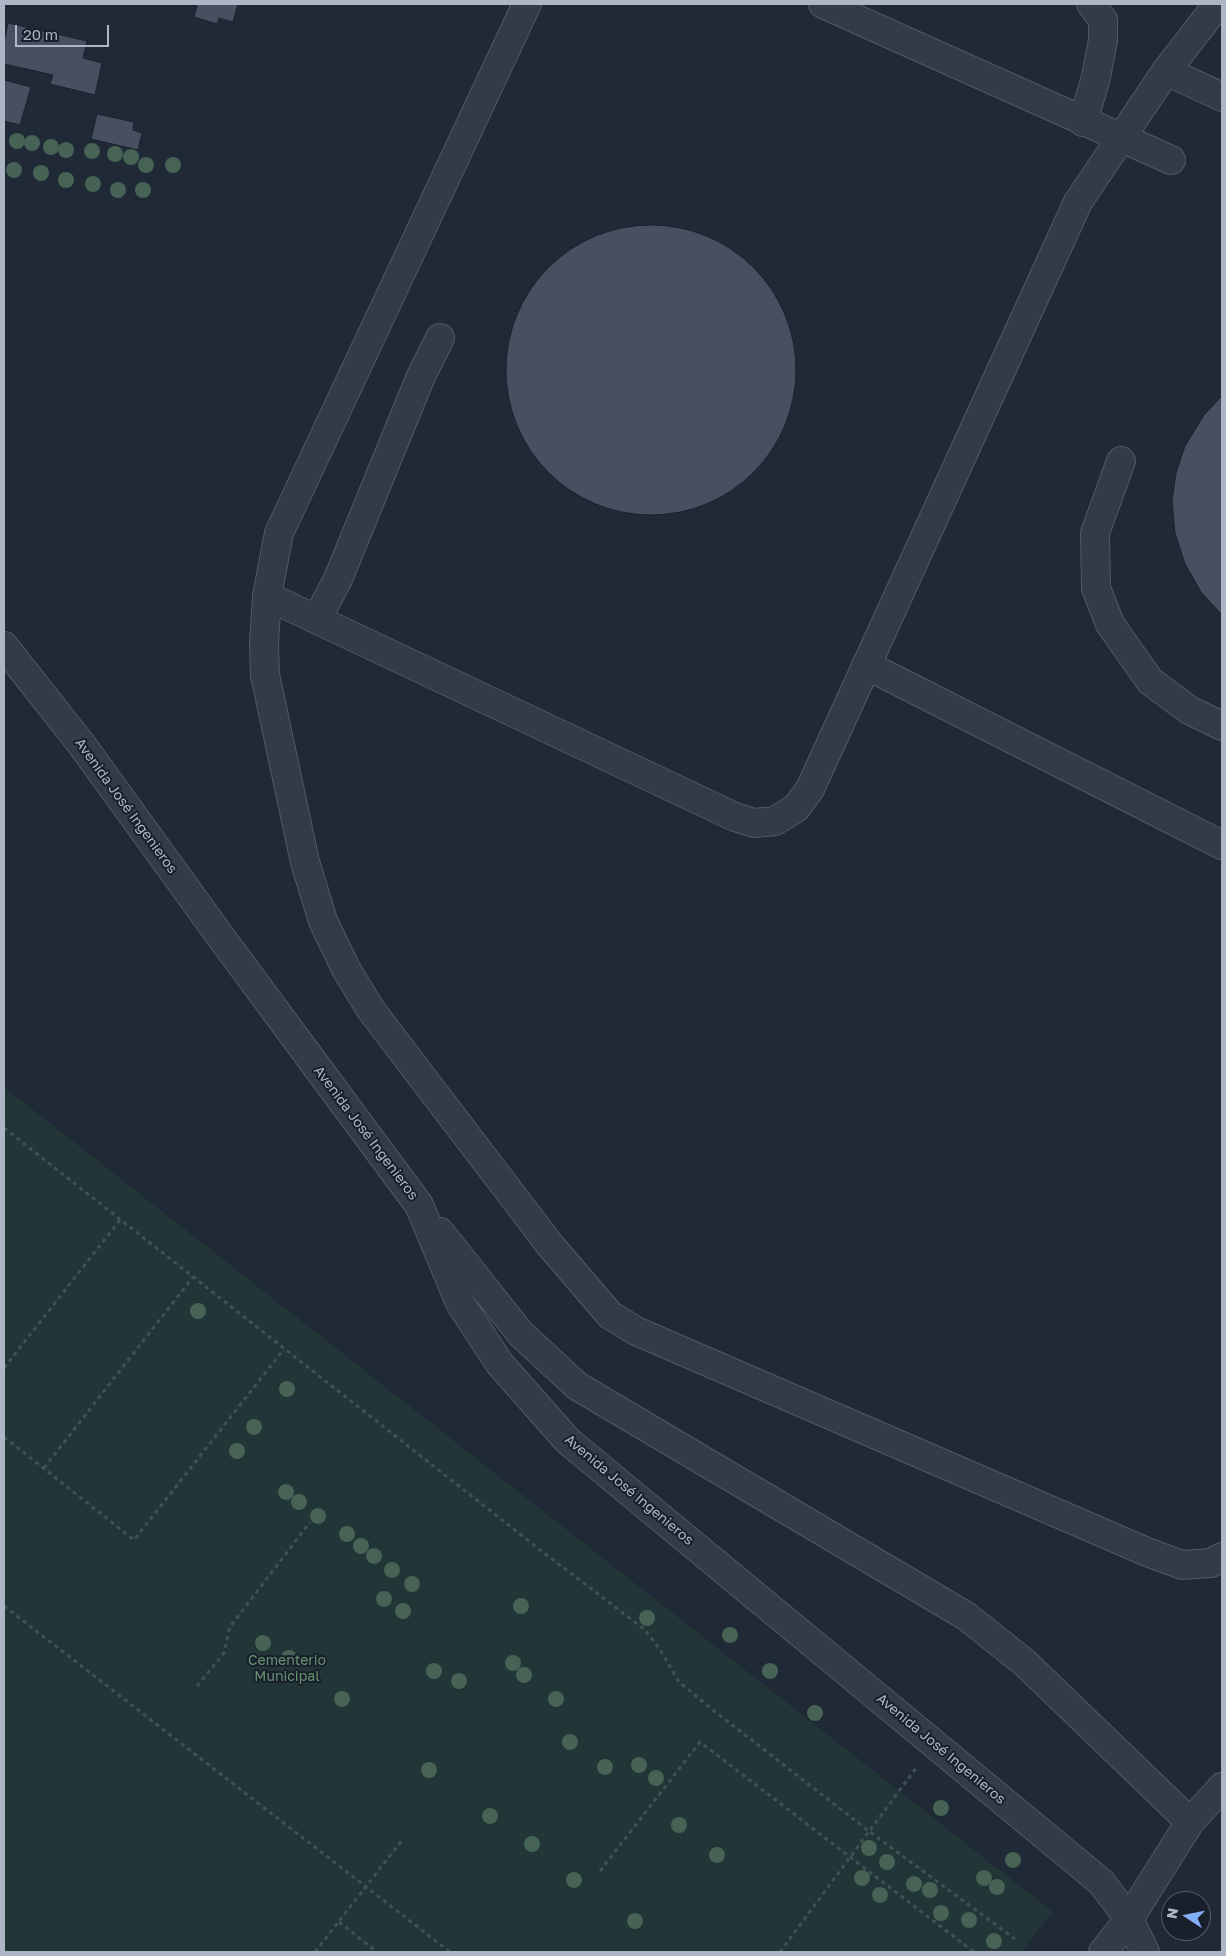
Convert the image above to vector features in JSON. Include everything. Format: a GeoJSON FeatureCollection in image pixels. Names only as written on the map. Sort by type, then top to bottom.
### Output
{"type":"FeatureCollection","features":[{"type":"Feature","properties":{"kind":"street"},"geometry":{"type":"LineString","coordinates":[[527,4],[279,533],[267,596],[264,642],[265,675],[305,862],[323,920],[346,968],[371,1010],[550,1245],[610,1315],[636,1331],[1147,1552],[1182,1564],[1211,1563],[1222,1557]]}},
{"type":"Feature","properties":{"kind":"street"},"geometry":{"type":"LineString","coordinates":[[823,4],[852,10],[1083,122],[1171,160]]}},
{"type":"Feature","properties":{"kind":"street"},"geometry":{"type":"LineString","coordinates":[[1083,122],[1096,77],[1103,40],[1103,20],[1091,4]]}},
{"type":"Feature","properties":{"kind":"street"},"geometry":{"type":"LineString","coordinates":[[267,596],[726,813],[754,822],[775,821],[796,808],[810,789],[1078,202],[1166,72],[1218,4]]}},
{"type":"Feature","properties":{"kind":"street"},"geometry":{"type":"LineString","coordinates":[[1166,72],[1222,97]]}},
{"type":"Feature","properties":{"kind":"street"},"geometry":{"type":"LineString","coordinates":[[317,619],[338,578],[422,376],[440,338]]}},
{"type":"Feature","properties":{"kind":"street"},"geometry":{"type":"LineString","coordinates":[[1122,461],[1095,533],[1096,588],[1110,624],[1150,681],[1189,710],[1222,726]]}},
{"type":"Feature","properties":{"kind":"street","name":"Avenida José Ingenieros"},"geometry":{"type":"LineString","coordinates":[[4,646],[82,745],[419,1205],[460,1303],[500,1364],[568,1441],[1101,1882],[1129,1919],[1145,1952]]}},
{"type":"Feature","properties":{"kind":"street"},"geometry":{"type":"LineString","coordinates":[[866,665],[1222,846]]}},
{"type":"Feature","properties":{"kind":"street"},"geometry":{"type":"LineString","coordinates":[[419,1205],[520,1333],[577,1386],[966,1616],[1025,1663],[1190,1822]]}},
{"type":"Feature","properties":{"kind":"street"},"geometry":{"type":"LineString","coordinates":[[1103,1952],[1129,1919],[1190,1822],[1222,1788]]}},
{"type":"Feature","properties":{"kind":"path"},"geometry":{"type":"LineString","coordinates":[[4,1128],[644,1629],[659,1648],[679,1682],[870,1832],[1015,1938]]}},
{"type":"Feature","properties":{"kind":"path"},"geometry":{"type":"LineString","coordinates":[[4,1368],[120,1220]]}},
{"type":"Feature","properties":{"kind":"path"},"geometry":{"type":"LineString","coordinates":[[44,1468],[194,1277]]}},
{"type":"Feature","properties":{"kind":"path"},"geometry":{"type":"LineString","coordinates":[[4,1437],[134,1540],[284,1349]]}},
{"type":"Feature","properties":{"kind":"path"},"geometry":{"type":"LineString","coordinates":[[197,1686],[224,1653],[230,1627],[310,1522]]}},
{"type":"Feature","properties":{"kind":"path"},"geometry":{"type":"LineString","coordinates":[[4,1606],[450,1952]]}},
{"type":"Feature","properties":{"kind":"path"},"geometry":{"type":"LineString","coordinates":[[600,1871],[700,1742],[974,1952]]}},
{"type":"Feature","properties":{"kind":"path"},"geometry":{"type":"LineString","coordinates":[[780,1952],[934,1744]]}},
{"type":"Feature","properties":{"kind":"path"},"geometry":{"type":"LineString","coordinates":[[315,1952],[403,1839]]}},
{"type":"Feature","properties":{"kind":"path"},"geometry":{"type":"LineString","coordinates":[[339,1922],[377,1952]]}},
{"type":"Feature","properties":{"kind":"green space","name":"Cementerio Municipal"},"geometry":{"type":"Polygon","coordinates":[[[4,1087],[1053,1912],[1021,1952],[4,1952],[4,1087]]]}},
{"type":"Feature","properties":{"kind":"building"},"geometry":{"type":"Polygon","coordinates":[[[190,4],[238,4],[233,22],[219,18],[217,24],[194,17],[197,6],[190,4]]]}},
{"type":"Feature","properties":{"kind":"building"},"geometry":{"type":"Polygon","coordinates":[[[8,23],[87,41],[83,58],[102,63],[95,95],[50,84],[53,75],[4,64],[4,42],[8,23]]]}},
{"type":"Feature","properties":{"kind":"building"},"geometry":{"type":"Polygon","coordinates":[[[4,80],[31,87],[20,125],[4,121],[4,80]]]}},
{"type":"Feature","properties":{"kind":"building"},"geometry":{"type":"Polygon","coordinates":[[[97,114],[134,122],[133,130],[142,133],[138,150],[91,139],[97,114]]]}},
{"type":"Feature","properties":{"kind":"building"},"geometry":{"type":"Polygon","coordinates":[[[651,225],[693,231],[719,242],[743,258],[763,278],[772,289],[790,328],[796,370],[790,412],[779,438],[763,462],[743,482],[732,491],[693,509],[651,515],[609,509],[583,498],[559,482],[539,462],[530,451],[512,412],[506,370],[512,328],[523,302],[539,278],[559,258],[570,249],[609,231],[651,225]]]}},
{"type":"Feature","properties":{"kind":"building"},"geometry":{"type":"Polygon","coordinates":[[[1222,396],[1222,615],[1201,592],[1185,564],[1175,533],[1172,501],[1176,473],[1185,446],[1204,415],[1222,396]]]}}]}
